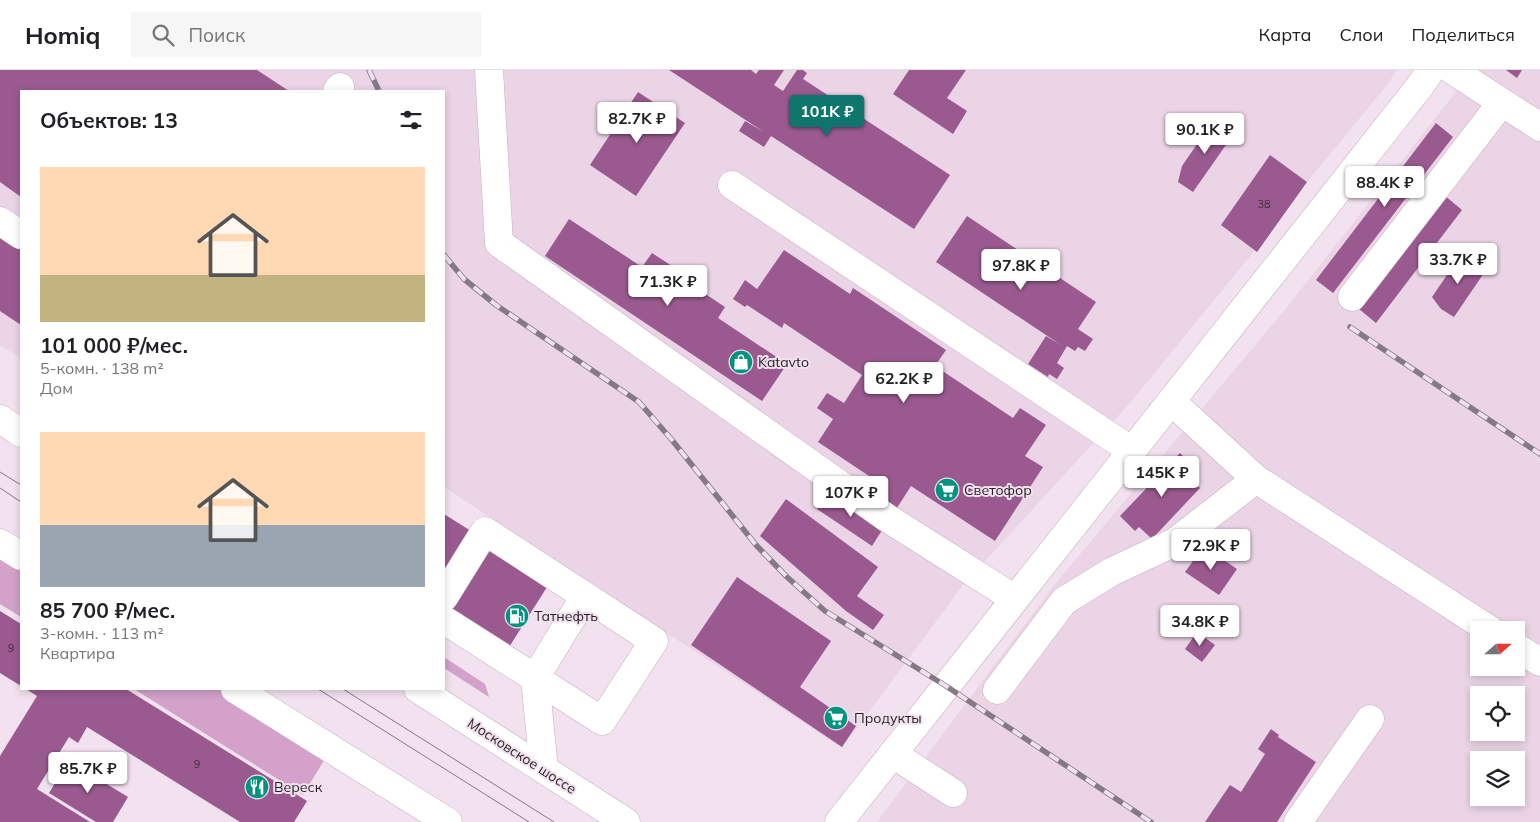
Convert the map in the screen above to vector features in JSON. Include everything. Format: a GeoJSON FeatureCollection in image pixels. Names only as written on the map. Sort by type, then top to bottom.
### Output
{"type":"FeatureCollection","features":[{"type":"Feature","properties":{"kind":"main road"},"geometry":{"type":"LineString","coordinates":[[489,70],[499,243],[887,518],[1015,598]]}},
{"type":"Feature","properties":{"kind":"main road"},"geometry":{"type":"LineString","coordinates":[[839,822],[1431,70]]}},
{"type":"Feature","properties":{"kind":"main road"},"geometry":{"type":"LineString","coordinates":[[1452,70],[1540,127]]}},
{"type":"Feature","properties":{"kind":"main road"},"geometry":{"type":"LineString","coordinates":[[1352,297],[1502,102]]}},
{"type":"Feature","properties":{"kind":"main road"},"geometry":{"type":"LineString","coordinates":[[732,185],[1132,451]]}},
{"type":"Feature","properties":{"kind":"main road"},"geometry":{"type":"LineString","coordinates":[[0,221],[20,234]]}},
{"type":"Feature","properties":{"kind":"main road"},"geometry":{"type":"LineString","coordinates":[[1171,401],[1256,479],[1476,621]]}},
{"type":"Feature","properties":{"kind":"main road"},"geometry":{"type":"LineString","coordinates":[[0,419],[20,432]]}},
{"type":"Feature","properties":{"kind":"main road"},"geometry":{"type":"LineString","coordinates":[[997,690],[1064,601],[1111,572],[1175,542],[1256,479]]}},
{"type":"Feature","properties":{"kind":"main road"},"geometry":{"type":"LineString","coordinates":[[445,595],[485,531],[654,641],[602,721],[445,621]]}},
{"type":"Feature","properties":{"kind":"main road"},"geometry":{"type":"LineString","coordinates":[[0,543],[20,555]]}},
{"type":"Feature","properties":{"kind":"main road"},"geometry":{"type":"LineString","coordinates":[[544,770],[535,678],[585,596]]}},
{"type":"Feature","properties":{"kind":"main road"},"geometry":{"type":"LineString","coordinates":[[1525,653],[1540,662]]}},
{"type":"Feature","properties":{"kind":"main road"},"geometry":{"type":"LineString","coordinates":[[237,690],[448,822]]}},
{"type":"Feature","properties":{"kind":"main road","name":"Московское шоссе"},"geometry":{"type":"LineString","coordinates":[[420,690],[626,822]]}},
{"type":"Feature","properties":{"kind":"main road"},"geometry":{"type":"LineString","coordinates":[[1298,822],[1370,719]]}},
{"type":"Feature","properties":{"kind":"main road"},"geometry":{"type":"LineString","coordinates":[[893,754],[953,793]]}},
{"type":"Feature","properties":{"kind":"shaded area"},"geometry":{"type":"Polygon","coordinates":[[[0,70],[1397,70],[1387,85],[1307,182],[1257,252],[1255,250],[1130,403],[963,585],[842,748],[445,488],[445,90],[20,90],[20,357],[0,345],[0,70]]]}},
{"type":"Feature","properties":{"kind":"shaded area"},"geometry":{"type":"Polygon","coordinates":[[[1468,70],[1540,70],[1540,822],[877,822],[1056,583],[1288,306],[1466,79],[1468,70]]]}},
{"type":"Feature","properties":{"kind":"shaded area"},"geometry":{"type":"Polygon","coordinates":[[[0,555],[20,567],[20,616],[0,604],[0,555]]]}},
{"type":"Feature","properties":{"kind":"shaded area"},"geometry":{"type":"Polygon","coordinates":[[[445,658],[485,684],[489,697],[445,669],[445,658]]]}},
{"type":"Feature","properties":{"kind":"shaded area"},"geometry":{"type":"Polygon","coordinates":[[[136,690],[221,690],[326,757],[303,795],[136,690]]]}},
{"type":"Feature","properties":{"kind":"building"},"geometry":{"type":"Polygon","coordinates":[[[0,70],[257,70],[287,90],[20,90],[20,196],[0,182],[0,70]]]}},
{"type":"Feature","properties":{"kind":"building"},"geometry":{"type":"Polygon","coordinates":[[[669,70],[751,70],[756,74],[759,70],[784,70],[774,85],[783,91],[797,70],[803,70],[807,73],[803,79],[950,175],[914,229],[771,136],[764,147],[739,131],[745,121],[764,132],[669,70]]]}},
{"type":"Feature","properties":{"kind":"building"},"geometry":{"type":"Polygon","coordinates":[[[909,70],[966,70],[947,98],[967,111],[953,134],[893,94],[909,70]]]}},
{"type":"Feature","properties":{"kind":"building"},"geometry":{"type":"Polygon","coordinates":[[[1506,70],[1522,70],[1517,78],[1506,70]]]}},
{"type":"Feature","properties":{"kind":"building"},"geometry":{"type":"Polygon","coordinates":[[[638,92],[685,123],[636,196],[590,165],[638,92]]]}},
{"type":"Feature","properties":{"kind":"building"},"geometry":{"type":"Polygon","coordinates":[[[1215,118],[1235,132],[1193,192],[1178,182],[1182,166],[1215,118]]]}},
{"type":"Feature","properties":{"kind":"building"},"geometry":{"type":"Polygon","coordinates":[[[1436,123],[1453,137],[1333,293],[1316,280],[1436,123]]]}},
{"type":"Feature","properties":{"kind":"building"},"geometry":{"type":"Polygon","coordinates":[[[1270,155],[1307,182],[1257,252],[1221,225],[1270,155]]]}},
{"type":"Feature","properties":{"kind":"building"},"geometry":{"type":"Polygon","coordinates":[[[1444,195],[1462,210],[1376,323],[1359,309],[1444,195]]]}},
{"type":"Feature","properties":{"kind":"building"},"geometry":{"type":"Polygon","coordinates":[[[967,216],[1096,302],[1078,329],[1093,339],[1085,351],[1078,347],[1075,351],[1067,346],[1057,363],[1064,368],[1057,379],[1049,374],[1048,377],[1028,364],[1046,336],[1061,345],[936,262],[967,216]]]}},
{"type":"Feature","properties":{"kind":"building"},"geometry":{"type":"Polygon","coordinates":[[[569,219],[642,267],[652,253],[689,277],[686,281],[725,307],[718,318],[787,364],[762,401],[545,256],[569,219]]]}},
{"type":"Feature","properties":{"kind":"building"},"geometry":{"type":"Polygon","coordinates":[[[0,229],[20,241],[20,324],[0,311],[0,229]]]}},
{"type":"Feature","properties":{"kind":"building"},"geometry":{"type":"Polygon","coordinates":[[[784,250],[850,294],[853,288],[946,350],[935,366],[1013,418],[1020,408],[1046,425],[1025,456],[1043,467],[995,541],[911,486],[895,511],[867,493],[875,480],[818,442],[833,419],[817,408],[827,393],[844,403],[862,375],[784,323],[782,328],[747,305],[745,307],[733,299],[745,280],[757,289],[784,250]]]}},
{"type":"Feature","properties":{"kind":"building"},"geometry":{"type":"Polygon","coordinates":[[[1462,253],[1486,270],[1454,317],[1441,309],[1432,297],[1462,253]]]}},
{"type":"Feature","properties":{"kind":"building"},"geometry":{"type":"Polygon","coordinates":[[[1180,453],[1195,468],[1188,476],[1200,488],[1152,539],[1139,527],[1135,531],[1120,516],[1180,453]]]}},
{"type":"Feature","properties":{"kind":"building"},"geometry":{"type":"Polygon","coordinates":[[[830,490],[884,527],[872,546],[817,509],[830,490]]]}},
{"type":"Feature","properties":{"kind":"building"},"geometry":{"type":"Polygon","coordinates":[[[786,499],[878,567],[857,596],[884,615],[873,630],[846,611],[760,536],[786,499]]]}},
{"type":"Feature","properties":{"kind":"building"},"geometry":{"type":"Polygon","coordinates":[[[445,515],[471,531],[445,571],[445,515]]]}},
{"type":"Feature","properties":{"kind":"building"},"geometry":{"type":"Polygon","coordinates":[[[1204,546],[1237,569],[1219,595],[1185,572],[1204,546]]]}},
{"type":"Feature","properties":{"kind":"building"},"geometry":{"type":"Polygon","coordinates":[[[488,550],[547,587],[506,652],[448,614],[488,550]]]}},
{"type":"Feature","properties":{"kind":"building"},"geometry":{"type":"Polygon","coordinates":[[[737,577],[831,641],[800,687],[856,726],[842,747],[691,645],[737,577]]]}},
{"type":"Feature","properties":{"kind":"building"},"geometry":{"type":"Polygon","coordinates":[[[0,611],[20,623],[20,685],[0,673],[0,611]]]}},
{"type":"Feature","properties":{"kind":"building"},"geometry":{"type":"Polygon","coordinates":[[[1197,632],[1215,645],[1202,662],[1185,649],[1197,632]]]}},
{"type":"Feature","properties":{"kind":"building"},"geometry":{"type":"Polygon","coordinates":[[[28,690],[128,690],[307,801],[294,822],[240,822],[87,727],[78,743],[69,737],[37,789],[90,822],[0,822],[0,756],[37,696],[28,690]]]}},
{"type":"Feature","properties":{"kind":"building"},"geometry":{"type":"Polygon","coordinates":[[[1271,729],[1279,735],[1278,737],[1316,762],[1277,822],[1205,822],[1230,785],[1241,792],[1265,754],[1258,749],[1271,729]]]}},
{"type":"Feature","properties":{"kind":"building"},"geometry":{"type":"Polygon","coordinates":[[[69,761],[128,797],[113,822],[96,822],[49,793],[69,761]]]}},
{"type":"Feature","properties":{"kind":"tram line"},"geometry":{"type":"LineString","coordinates":[[0,472],[20,484]]}},
{"type":"Feature","properties":{"kind":"tram line"},"geometry":{"type":"LineString","coordinates":[[0,488],[20,501]]}},
{"type":"Feature","properties":{"kind":"tram line"},"geometry":{"type":"LineString","coordinates":[[320,690],[529,822]]}},
{"type":"Feature","properties":{"kind":"tram line"},"geometry":{"type":"LineString","coordinates":[[345,690],[554,822]]}},
{"type":"Feature","properties":{"kind":"railway"},"geometry":{"type":"LineString","coordinates":[[369,70],[379,90]]}},
{"type":"Feature","properties":{"kind":"railway"},"geometry":{"type":"LineString","coordinates":[[445,256],[464,279],[496,305],[639,402],[756,545],[787,577],[825,611],[946,686],[1151,822]]}},
{"type":"Feature","properties":{"kind":"railway"},"geometry":{"type":"LineString","coordinates":[[1350,327],[1540,454]]}},
{"type":"Feature","properties":{"kind":"place","name":"Katavto"},"geometry":{"type":"Point","coordinates":[741,362]}},
{"type":"Feature","properties":{"kind":"place","name":"Светофор"},"geometry":{"type":"Point","coordinates":[947,490]}},
{"type":"Feature","properties":{"kind":"place","name":"Татнефть"},"geometry":{"type":"Point","coordinates":[517,616]}},
{"type":"Feature","properties":{"kind":"place","name":"Продукты"},"geometry":{"type":"Point","coordinates":[836,718]}},
{"type":"Feature","properties":{"kind":"place","name":"Вереск"},"geometry":{"type":"Point","coordinates":[257,787]}}]}
